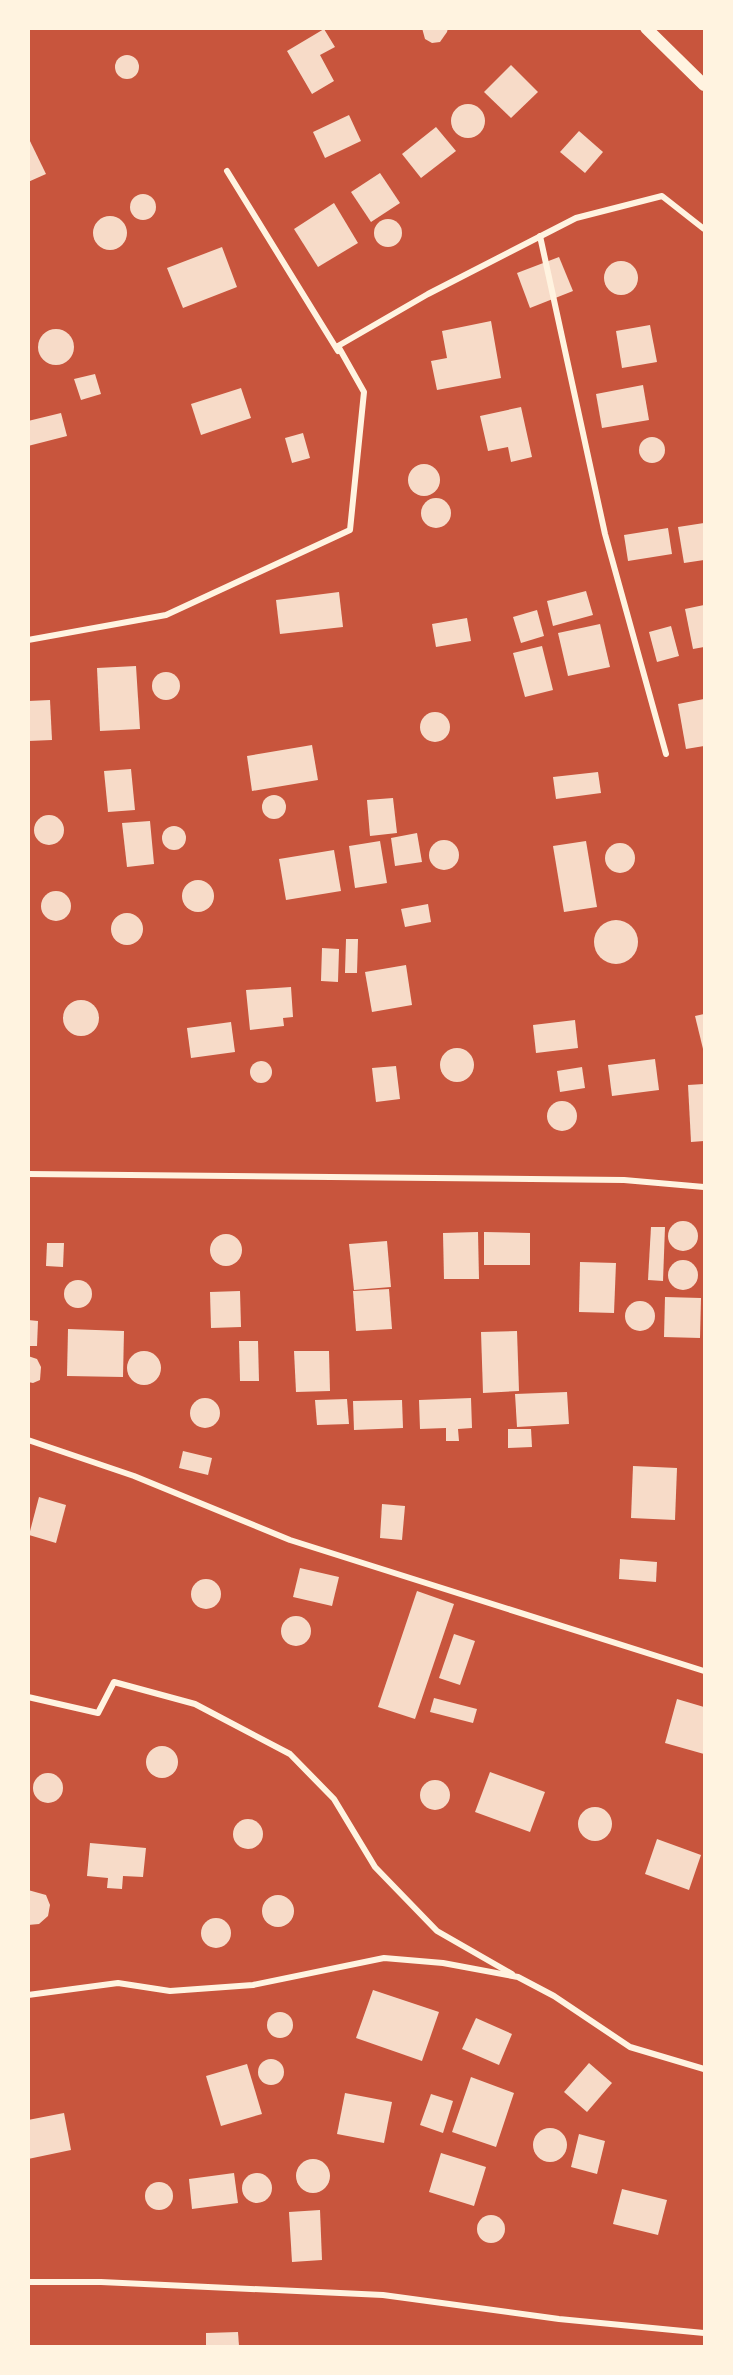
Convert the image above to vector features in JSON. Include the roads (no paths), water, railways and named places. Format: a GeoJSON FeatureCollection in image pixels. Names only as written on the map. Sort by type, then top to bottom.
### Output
{"type":"FeatureCollection","features":[{"type":"Feature","properties":{"kind":"main road"},"geometry":{"type":"LineString","coordinates":[[646,28],[705,85]]}},
{"type":"Feature","properties":{"kind":"street"},"geometry":{"type":"LineString","coordinates":[[227,171],[364,392]]}},
{"type":"Feature","properties":{"kind":"street"},"geometry":{"type":"LineString","coordinates":[[28,640],[166,615],[350,530],[364,392],[338,346],[428,294],[576,218],[662,196],[705,229]]}},
{"type":"Feature","properties":{"kind":"street"},"geometry":{"type":"LineString","coordinates":[[540,236],[605,534],[666,754]]}},
{"type":"Feature","properties":{"kind":"street"},"geometry":{"type":"LineString","coordinates":[[28,1174],[624,1180],[705,1187]]}},
{"type":"Feature","properties":{"kind":"street"},"geometry":{"type":"LineString","coordinates":[[28,1440],[134,1476],[290,1540],[705,1671]]}},
{"type":"Feature","properties":{"kind":"street"},"geometry":{"type":"LineString","coordinates":[[28,1697],[98,1713],[114,1682],[195,1704],[290,1754],[334,1799],[375,1868],[437,1931],[554,1996],[630,2047],[705,2069]]}},
{"type":"Feature","properties":{"kind":"street"},"geometry":{"type":"LineString","coordinates":[[28,1995],[118,1983],[170,1991],[253,1985],[384,1958],[443,1963],[518,1977]]}},
{"type":"Feature","properties":{"kind":"street"},"geometry":{"type":"LineString","coordinates":[[28,2282],[101,2282],[383,2295],[559,2319],[705,2333]]}}]}
